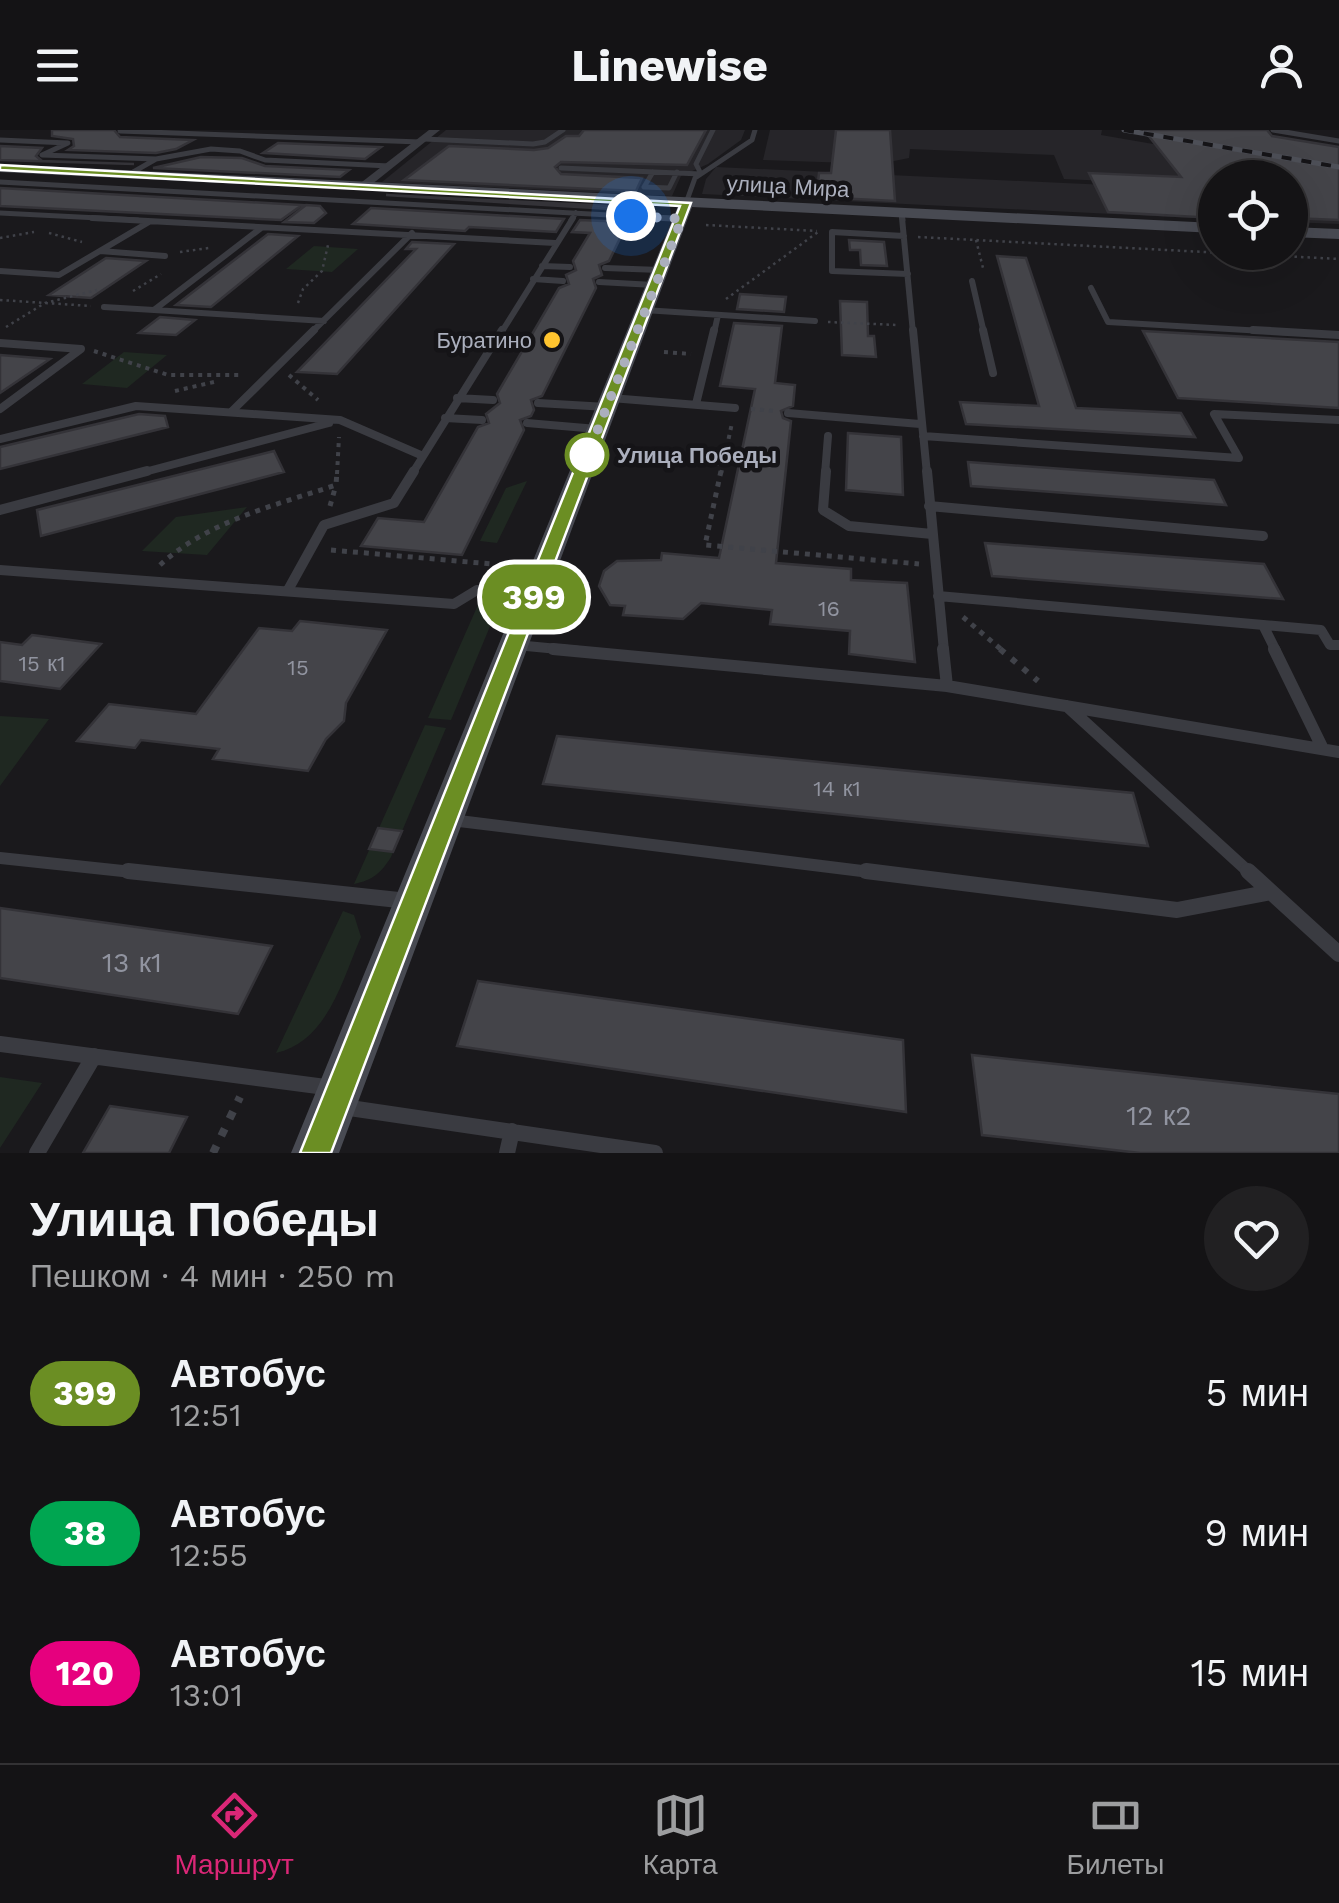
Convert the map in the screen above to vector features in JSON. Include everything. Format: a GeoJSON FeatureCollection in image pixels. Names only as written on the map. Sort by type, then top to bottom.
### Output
{"type":"FeatureCollection","features":[{"type":"Feature","properties":{"kind":"main road","name":"улица Мира"},"geometry":{"type":"LineString","coordinates":[[3,170],[362,186],[691,216],[902,214],[1198,227]]}},
{"type":"Feature","properties":{"kind":"main road"},"geometry":{"type":"LineString","coordinates":[[315,1153],[653,288],[691,216]]}},
{"type":"Feature","properties":{"kind":"main road"},"geometry":{"type":"LineString","coordinates":[[1308,233],[1339,234]]}},
{"type":"Feature","properties":{"kind":"street"},"geometry":{"type":"LineString","coordinates":[[362,186],[436,130]]}},
{"type":"Feature","properties":{"kind":"lane"},"geometry":{"type":"LineString","coordinates":[[0,138],[16,130]]}},
{"type":"Feature","properties":{"kind":"lane"},"geometry":{"type":"LineString","coordinates":[[128,174],[156,160],[196,150],[231,130]]}},
{"type":"Feature","properties":{"kind":"lane"},"geometry":{"type":"LineString","coordinates":[[120,132],[532,144],[563,130]]}},
{"type":"Feature","properties":{"kind":"lane"},"geometry":{"type":"LineString","coordinates":[[701,174],[696,164],[713,130]]}},
{"type":"Feature","properties":{"kind":"lane"},"geometry":{"type":"LineString","coordinates":[[0,182],[691,216],[695,178],[752,140],[755,130]]}},
{"type":"Feature","properties":{"kind":"lane"},"geometry":{"type":"LineString","coordinates":[[1274,130],[1339,140]]}},
{"type":"Feature","properties":{"kind":"lane"},"geometry":{"type":"LineString","coordinates":[[0,138],[68,143],[42,154],[156,160]]}},
{"type":"Feature","properties":{"kind":"lane"},"geometry":{"type":"LineString","coordinates":[[196,150],[252,153],[265,160],[389,166]]}},
{"type":"Feature","properties":{"kind":"lane"},"geometry":{"type":"LineString","coordinates":[[562,168],[701,174]]}},
{"type":"Feature","properties":{"kind":"lane"},"geometry":{"type":"LineString","coordinates":[[652,172],[644,187],[669,188],[676,172]]}},
{"type":"Feature","properties":{"kind":"lane"},"geometry":{"type":"LineString","coordinates":[[338,206],[346,200]]}},
{"type":"Feature","properties":{"kind":"lane"},"geometry":{"type":"LineString","coordinates":[[0,213],[261,228],[316,224],[556,243]]}},
{"type":"Feature","properties":{"kind":"lane"},"geometry":{"type":"LineString","coordinates":[[288,590],[324,526],[394,502],[576,213]]}},
{"type":"Feature","properties":{"kind":"lane"},"geometry":{"type":"LineString","coordinates":[[902,214],[946,686]]}},
{"type":"Feature","properties":{"kind":"lane"},"geometry":{"type":"LineString","coordinates":[[0,271],[60,276],[150,222]]}},
{"type":"Feature","properties":{"kind":"lane"},"geometry":{"type":"LineString","coordinates":[[154,310],[261,228]]}},
{"type":"Feature","properties":{"kind":"lane"},"geometry":{"type":"LineString","coordinates":[[904,236],[832,232],[832,271],[908,274]]}},
{"type":"Feature","properties":{"kind":"lane"},"geometry":{"type":"LineString","coordinates":[[231,412],[412,234]]}},
{"type":"Feature","properties":{"kind":"lane"},"geometry":{"type":"LineString","coordinates":[[100,251],[165,256]]}},
{"type":"Feature","properties":{"kind":"lane"},"geometry":{"type":"LineString","coordinates":[[542,266],[570,266]]}},
{"type":"Feature","properties":{"kind":"lane"},"geometry":{"type":"LineString","coordinates":[[605,268],[718,315],[816,321]]}},
{"type":"Feature","properties":{"kind":"lane"},"geometry":{"type":"LineString","coordinates":[[533,279],[563,281]]}},
{"type":"Feature","properties":{"kind":"lane"},"geometry":{"type":"LineString","coordinates":[[599,282],[653,288]]}},
{"type":"Feature","properties":{"kind":"lane"},"geometry":{"type":"LineString","coordinates":[[972,282],[993,373]]}},
{"type":"Feature","properties":{"kind":"lane"},"geometry":{"type":"LineString","coordinates":[[1090,288],[1108,322],[1339,335]]}},
{"type":"Feature","properties":{"kind":"lane"},"geometry":{"type":"LineString","coordinates":[[104,306],[324,321]]}},
{"type":"Feature","properties":{"kind":"lane"},"geometry":{"type":"LineString","coordinates":[[696,404],[718,315]]}},
{"type":"Feature","properties":{"kind":"lane"},"geometry":{"type":"LineString","coordinates":[[0,343],[81,349]]}},
{"type":"Feature","properties":{"kind":"lane"},"geometry":{"type":"LineString","coordinates":[[0,409],[81,349]]}},
{"type":"Feature","properties":{"kind":"lane"},"geometry":{"type":"LineString","coordinates":[[457,398],[493,400]]}},
{"type":"Feature","properties":{"kind":"lane"},"geometry":{"type":"LineString","coordinates":[[538,403],[605,411]]}},
{"type":"Feature","properties":{"kind":"lane"},"geometry":{"type":"LineString","coordinates":[[527,423],[605,411],[696,404],[735,408]]}},
{"type":"Feature","properties":{"kind":"lane"},"geometry":{"type":"LineString","coordinates":[[0,440],[136,406],[340,420],[423,456]]}},
{"type":"Feature","properties":{"kind":"lane"},"geometry":{"type":"LineString","coordinates":[[788,413],[920,424]]}},
{"type":"Feature","properties":{"kind":"lane"},"geometry":{"type":"LineString","coordinates":[[923,436],[1239,458],[1214,414],[1339,420]]}},
{"type":"Feature","properties":{"kind":"lane"},"geometry":{"type":"LineString","coordinates":[[445,418],[482,420]]}},
{"type":"Feature","properties":{"kind":"lane"},"geometry":{"type":"LineString","coordinates":[[0,510],[340,420]]}},
{"type":"Feature","properties":{"kind":"lane"},"geometry":{"type":"LineString","coordinates":[[828,436],[822,510],[849,526],[932,534]]}},
{"type":"Feature","properties":{"kind":"lane"},"geometry":{"type":"LineString","coordinates":[[930,506],[1262,536]]}},
{"type":"Feature","properties":{"kind":"lane"},"geometry":{"type":"LineString","coordinates":[[0,570],[454,604],[477,590],[534,594]]}},
{"type":"Feature","properties":{"kind":"lane"},"geometry":{"type":"LineString","coordinates":[[938,596],[1321,630],[1330,645],[1339,646]]}},
{"type":"Feature","properties":{"kind":"lane"},"geometry":{"type":"LineString","coordinates":[[1262,625],[1324,749]]}},
{"type":"Feature","properties":{"kind":"lane"},"geometry":{"type":"LineString","coordinates":[[516,645],[946,686],[1339,752]]}},
{"type":"Feature","properties":{"kind":"lane"},"geometry":{"type":"LineString","coordinates":[[1067,706],[1339,954]]}},
{"type":"Feature","properties":{"kind":"lane"},"geometry":{"type":"LineString","coordinates":[[447,820],[1177,910],[1271,892]]}},
{"type":"Feature","properties":{"kind":"lane"},"geometry":{"type":"LineString","coordinates":[[0,858],[414,902]]}},
{"type":"Feature","properties":{"kind":"lane"},"geometry":{"type":"LineString","coordinates":[[0,1044],[249,1076],[512,1131],[655,1153]]}},
{"type":"Feature","properties":{"kind":"lane"},"geometry":{"type":"LineString","coordinates":[[37,1153],[94,1056]]}},
{"type":"Feature","properties":{"kind":"lane"},"geometry":{"type":"LineString","coordinates":[[506,1153],[512,1131]]}},
{"type":"Feature","properties":{"kind":"path"},"geometry":{"type":"LineString","coordinates":[[691,216],[820,231],[729,293],[718,315]]}},
{"type":"Feature","properties":{"kind":"path"},"geometry":{"type":"LineString","coordinates":[[970,217],[984,271]]}},
{"type":"Feature","properties":{"kind":"path"},"geometry":{"type":"LineString","coordinates":[[904,236],[1339,259]]}},
{"type":"Feature","properties":{"kind":"path"},"geometry":{"type":"LineString","coordinates":[[298,305],[302,289],[322,271],[326,247]]}},
{"type":"Feature","properties":{"kind":"path"},"geometry":{"type":"LineString","coordinates":[[0,300],[104,306]]}},
{"type":"Feature","properties":{"kind":"path"},"geometry":{"type":"LineString","coordinates":[[0,331],[45,303]]}},
{"type":"Feature","properties":{"kind":"path"},"geometry":{"type":"LineString","coordinates":[[816,321],[912,326]]}},
{"type":"Feature","properties":{"kind":"path"},"geometry":{"type":"LineString","coordinates":[[81,349],[120,354],[148,370],[226,379],[279,366],[340,420],[336,485],[235,521],[170,552]]}},
{"type":"Feature","properties":{"kind":"path"},"geometry":{"type":"LineString","coordinates":[[664,352],[708,355]]}},
{"type":"Feature","properties":{"kind":"path"},"geometry":{"type":"LineString","coordinates":[[735,408],[705,545],[935,565]]}},
{"type":"Feature","properties":{"kind":"path"},"geometry":{"type":"LineString","coordinates":[[752,410],[768,411]]}},
{"type":"Feature","properties":{"kind":"path"},"geometry":{"type":"LineString","coordinates":[[690,462],[723,464]]}},
{"type":"Feature","properties":{"kind":"path"},"geometry":{"type":"LineString","coordinates":[[314,549],[492,564]]}},
{"type":"Feature","properties":{"kind":"path"},"geometry":{"type":"LineString","coordinates":[[938,596],[1067,706]]}},
{"type":"Feature","properties":{"kind":"path"},"geometry":{"type":"LineString","coordinates":[[213,1153],[249,1076]]}},
{"type":"Feature","properties":{"kind":"shaded area"},"geometry":{"type":"Polygon","coordinates":[[[446,130],[745,130],[741,140],[708,164],[681,176],[672,196],[382,182],[446,130]]]}},
{"type":"Feature","properties":{"kind":"shaded area"},"geometry":{"type":"Polygon","coordinates":[[[770,130],[1102,130],[1101,135],[1246,160],[1198,160],[1198,185],[1064,179],[1054,155],[910,149],[909,158],[879,164],[763,160],[770,130]]]}},
{"type":"Feature","properties":{"kind":"shaded area"},"geometry":{"type":"Polygon","coordinates":[[[716,167],[1198,189],[1198,218],[702,194],[706,179],[716,167]]]}},
{"type":"Feature","properties":{"kind":"shaded area"},"geometry":{"type":"Polygon","coordinates":[[[1308,171],[1339,176],[1339,224],[1308,223],[1308,171]]]}},
{"type":"Feature","properties":{"kind":"shaded area"},"geometry":{"type":"Polygon","coordinates":[[[314,246],[358,249],[332,272],[286,269],[314,246]]]}},
{"type":"Feature","properties":{"kind":"shaded area"},"geometry":{"type":"Polygon","coordinates":[[[124,352],[167,355],[127,388],[82,384],[124,352]]]}},
{"type":"Feature","properties":{"kind":"shaded area"},"geometry":{"type":"Polygon","coordinates":[[[527,481],[497,543],[480,541],[506,488],[527,481]]]}},
{"type":"Feature","properties":{"kind":"shaded area"},"geometry":{"type":"Polygon","coordinates":[[[247,507],[207,555],[142,551],[176,517],[247,507]]]}},
{"type":"Feature","properties":{"kind":"shaded area"},"geometry":{"type":"Polygon","coordinates":[[[481,598],[501,600],[451,720],[428,718],[481,598]]]}},
{"type":"Feature","properties":{"kind":"shaded area"},"geometry":{"type":"Polygon","coordinates":[[[0,716],[49,719],[0,786],[0,716]]]}},
{"type":"Feature","properties":{"kind":"shaded area"},"geometry":{"type":"Polygon","coordinates":[[[425,725],[446,728],[391,857],[376,875],[354,884],[425,725]]]}},
{"type":"Feature","properties":{"kind":"shaded area"},"geometry":{"type":"Polygon","coordinates":[[[343,911],[354,915],[361,937],[331,1007],[309,1036],[276,1053],[343,911]]]}},
{"type":"Feature","properties":{"kind":"shaded area"},"geometry":{"type":"Polygon","coordinates":[[[0,1077],[42,1083],[0,1148],[0,1077]]]}},
{"type":"Feature","properties":{"kind":"building"},"geometry":{"type":"Polygon","coordinates":[[[52,130],[114,130],[120,137],[193,140],[156,153],[68,150],[74,146],[73,139],[52,136],[52,130]]]}},
{"type":"Feature","properties":{"kind":"building"},"geometry":{"type":"Polygon","coordinates":[[[584,130],[706,130],[687,165],[561,162],[555,167],[561,174],[642,178],[636,191],[404,180],[449,146],[534,150],[548,148],[566,136],[579,136],[584,130]]]}},
{"type":"Feature","properties":{"kind":"building"},"geometry":{"type":"Polygon","coordinates":[[[836,130],[890,130],[895,201],[816,197],[819,173],[831,173],[836,130]]]}},
{"type":"Feature","properties":{"kind":"building"},"geometry":{"type":"Polygon","coordinates":[[[1144,130],[1267,130],[1272,136],[1339,147],[1339,220],[1308,219],[1308,160],[1198,160],[1198,217],[1108,212],[1089,173],[1181,177],[1144,130]]]}},
{"type":"Feature","properties":{"kind":"building"},"geometry":{"type":"Polygon","coordinates":[[[278,143],[381,147],[365,159],[263,153],[278,143]]]}},
{"type":"Feature","properties":{"kind":"building"},"geometry":{"type":"Polygon","coordinates":[[[0,146],[42,148],[36,156],[42,161],[134,164],[0,160],[0,146]]]}},
{"type":"Feature","properties":{"kind":"building"},"geometry":{"type":"Polygon","coordinates":[[[201,157],[242,158],[265,166],[349,170],[340,177],[153,168],[201,157]]]}},
{"type":"Feature","properties":{"kind":"building"},"geometry":{"type":"Polygon","coordinates":[[[0,188],[302,205],[281,220],[0,206],[0,188]]]}},
{"type":"Feature","properties":{"kind":"building"},"geometry":{"type":"Polygon","coordinates":[[[386,195],[628,207],[626,210],[386,195]]]}},
{"type":"Feature","properties":{"kind":"building"},"geometry":{"type":"Polygon","coordinates":[[[306,205],[320,206],[326,213],[314,223],[284,222],[306,205]]]}},
{"type":"Feature","properties":{"kind":"building"},"geometry":{"type":"Polygon","coordinates":[[[371,208],[564,219],[556,232],[353,224],[371,208]]]}},
{"type":"Feature","properties":{"kind":"building"},"geometry":{"type":"Polygon","coordinates":[[[580,220],[628,222],[609,261],[599,265],[602,275],[593,279],[596,288],[542,396],[531,400],[531,416],[520,420],[524,430],[462,555],[361,546],[378,518],[424,522],[478,427],[489,423],[486,414],[500,403],[497,394],[559,288],[569,284],[566,275],[576,270],[573,261],[590,233],[572,232],[580,220]]]}},
{"type":"Feature","properties":{"kind":"building"},"geometry":{"type":"Polygon","coordinates":[[[268,234],[298,236],[211,307],[176,305],[268,234]]]}},
{"type":"Feature","properties":{"kind":"building"},"geometry":{"type":"Polygon","coordinates":[[[849,240],[884,242],[887,266],[861,265],[860,250],[850,250],[849,240]]]}},
{"type":"Feature","properties":{"kind":"building"},"geometry":{"type":"Polygon","coordinates":[[[412,242],[454,244],[337,374],[297,372],[416,249],[406,249],[412,242]]]}},
{"type":"Feature","properties":{"kind":"building"},"geometry":{"type":"Polygon","coordinates":[[[997,256],[1026,258],[1076,408],[1181,413],[1195,437],[966,424],[960,402],[1039,406],[997,256]]]}},
{"type":"Feature","properties":{"kind":"building"},"geometry":{"type":"Polygon","coordinates":[[[106,258],[146,261],[91,298],[49,295],[106,258]]]}},
{"type":"Feature","properties":{"kind":"building"},"geometry":{"type":"Polygon","coordinates":[[[740,294],[786,297],[784,312],[737,309],[740,294]]]}},
{"type":"Feature","properties":{"kind":"building"},"geometry":{"type":"Polygon","coordinates":[[[840,301],[867,302],[868,336],[874,336],[876,357],[842,355],[840,301]]]}},
{"type":"Feature","properties":{"kind":"building"},"geometry":{"type":"Polygon","coordinates":[[[160,317],[195,320],[176,335],[139,333],[160,317]]]}},
{"type":"Feature","properties":{"kind":"building"},"geometry":{"type":"Polygon","coordinates":[[[734,323],[782,326],[775,383],[795,385],[793,406],[781,411],[783,418],[791,421],[776,563],[851,569],[851,580],[907,583],[915,662],[849,654],[850,631],[770,624],[772,610],[701,603],[683,619],[623,615],[625,606],[610,605],[599,586],[604,571],[617,561],[661,560],[662,553],[719,558],[755,389],[720,386],[734,323]]]}},
{"type":"Feature","properties":{"kind":"building"},"geometry":{"type":"Polygon","coordinates":[[[1143,331],[1339,342],[1339,408],[1178,398],[1143,331]]]}},
{"type":"Feature","properties":{"kind":"building"},"geometry":{"type":"Polygon","coordinates":[[[0,355],[50,359],[0,393],[0,355]]]}},
{"type":"Feature","properties":{"kind":"building"},"geometry":{"type":"Polygon","coordinates":[[[139,414],[165,416],[168,427],[0,469],[0,447],[139,414]]]}},
{"type":"Feature","properties":{"kind":"building"},"geometry":{"type":"Polygon","coordinates":[[[848,433],[901,437],[903,495],[846,490],[848,433]]]}},
{"type":"Feature","properties":{"kind":"building"},"geometry":{"type":"Polygon","coordinates":[[[274,451],[284,472],[41,536],[37,510],[274,451]]]}},
{"type":"Feature","properties":{"kind":"building"},"geometry":{"type":"Polygon","coordinates":[[[968,462],[1214,480],[1226,505],[971,486],[968,462]]]}},
{"type":"Feature","properties":{"kind":"building"},"geometry":{"type":"Polygon","coordinates":[[[985,543],[1264,564],[1283,599],[992,576],[985,543]]]}},
{"type":"Feature","properties":{"kind":"building"},"geometry":{"type":"Polygon","coordinates":[[[300,621],[387,630],[346,703],[344,721],[326,739],[308,771],[213,759],[219,749],[141,740],[135,748],[77,741],[109,704],[196,714],[259,628],[292,631],[300,621]]]}},
{"type":"Feature","properties":{"kind":"building"},"geometry":{"type":"Polygon","coordinates":[[[32,635],[101,644],[60,689],[0,681],[0,642],[22,645],[32,635]]]}},
{"type":"Feature","properties":{"kind":"building"},"geometry":{"type":"Polygon","coordinates":[[[557,736],[1133,793],[1148,846],[543,784],[557,736]]]}},
{"type":"Feature","properties":{"kind":"building"},"geometry":{"type":"Polygon","coordinates":[[[378,828],[402,831],[393,852],[369,849],[378,828]]]}},
{"type":"Feature","properties":{"kind":"building"},"geometry":{"type":"Polygon","coordinates":[[[0,908],[272,946],[238,1014],[0,978],[0,908]]]}},
{"type":"Feature","properties":{"kind":"building"},"geometry":{"type":"Polygon","coordinates":[[[478,981],[903,1040],[906,1112],[457,1046],[478,981]]]}},
{"type":"Feature","properties":{"kind":"building"},"geometry":{"type":"Polygon","coordinates":[[[972,1055],[1339,1094],[1339,1153],[1140,1153],[982,1135],[972,1055]]]}},
{"type":"Feature","properties":{"kind":"building"},"geometry":{"type":"Polygon","coordinates":[[[110,1106],[187,1117],[169,1153],[83,1153],[110,1106]]]}},
{"type":"Feature","properties":{"kind":"railway"},"geometry":{"type":"LineString","coordinates":[[1124,130],[1339,167]]}},
{"type":"Feature","properties":{"kind":"bus line","name":"399"},"geometry":{"type":"LineString","coordinates":[[0,168],[686,203],[315,1153]]}},
{"type":"Feature","properties":{"kind":"place","name":"Буратино"},"geometry":{"type":"Point","coordinates":[552,340]}},
{"type":"Feature","properties":{"kind":"place","name":"Улица Победы"},"geometry":{"type":"Point","coordinates":[587,455]}},
{"type":"Feature","properties":{"kind":"route"},"geometry":{"type":"LineString","coordinates":[[587,455],[586,459],[682,219],[631,216]]}}]}
